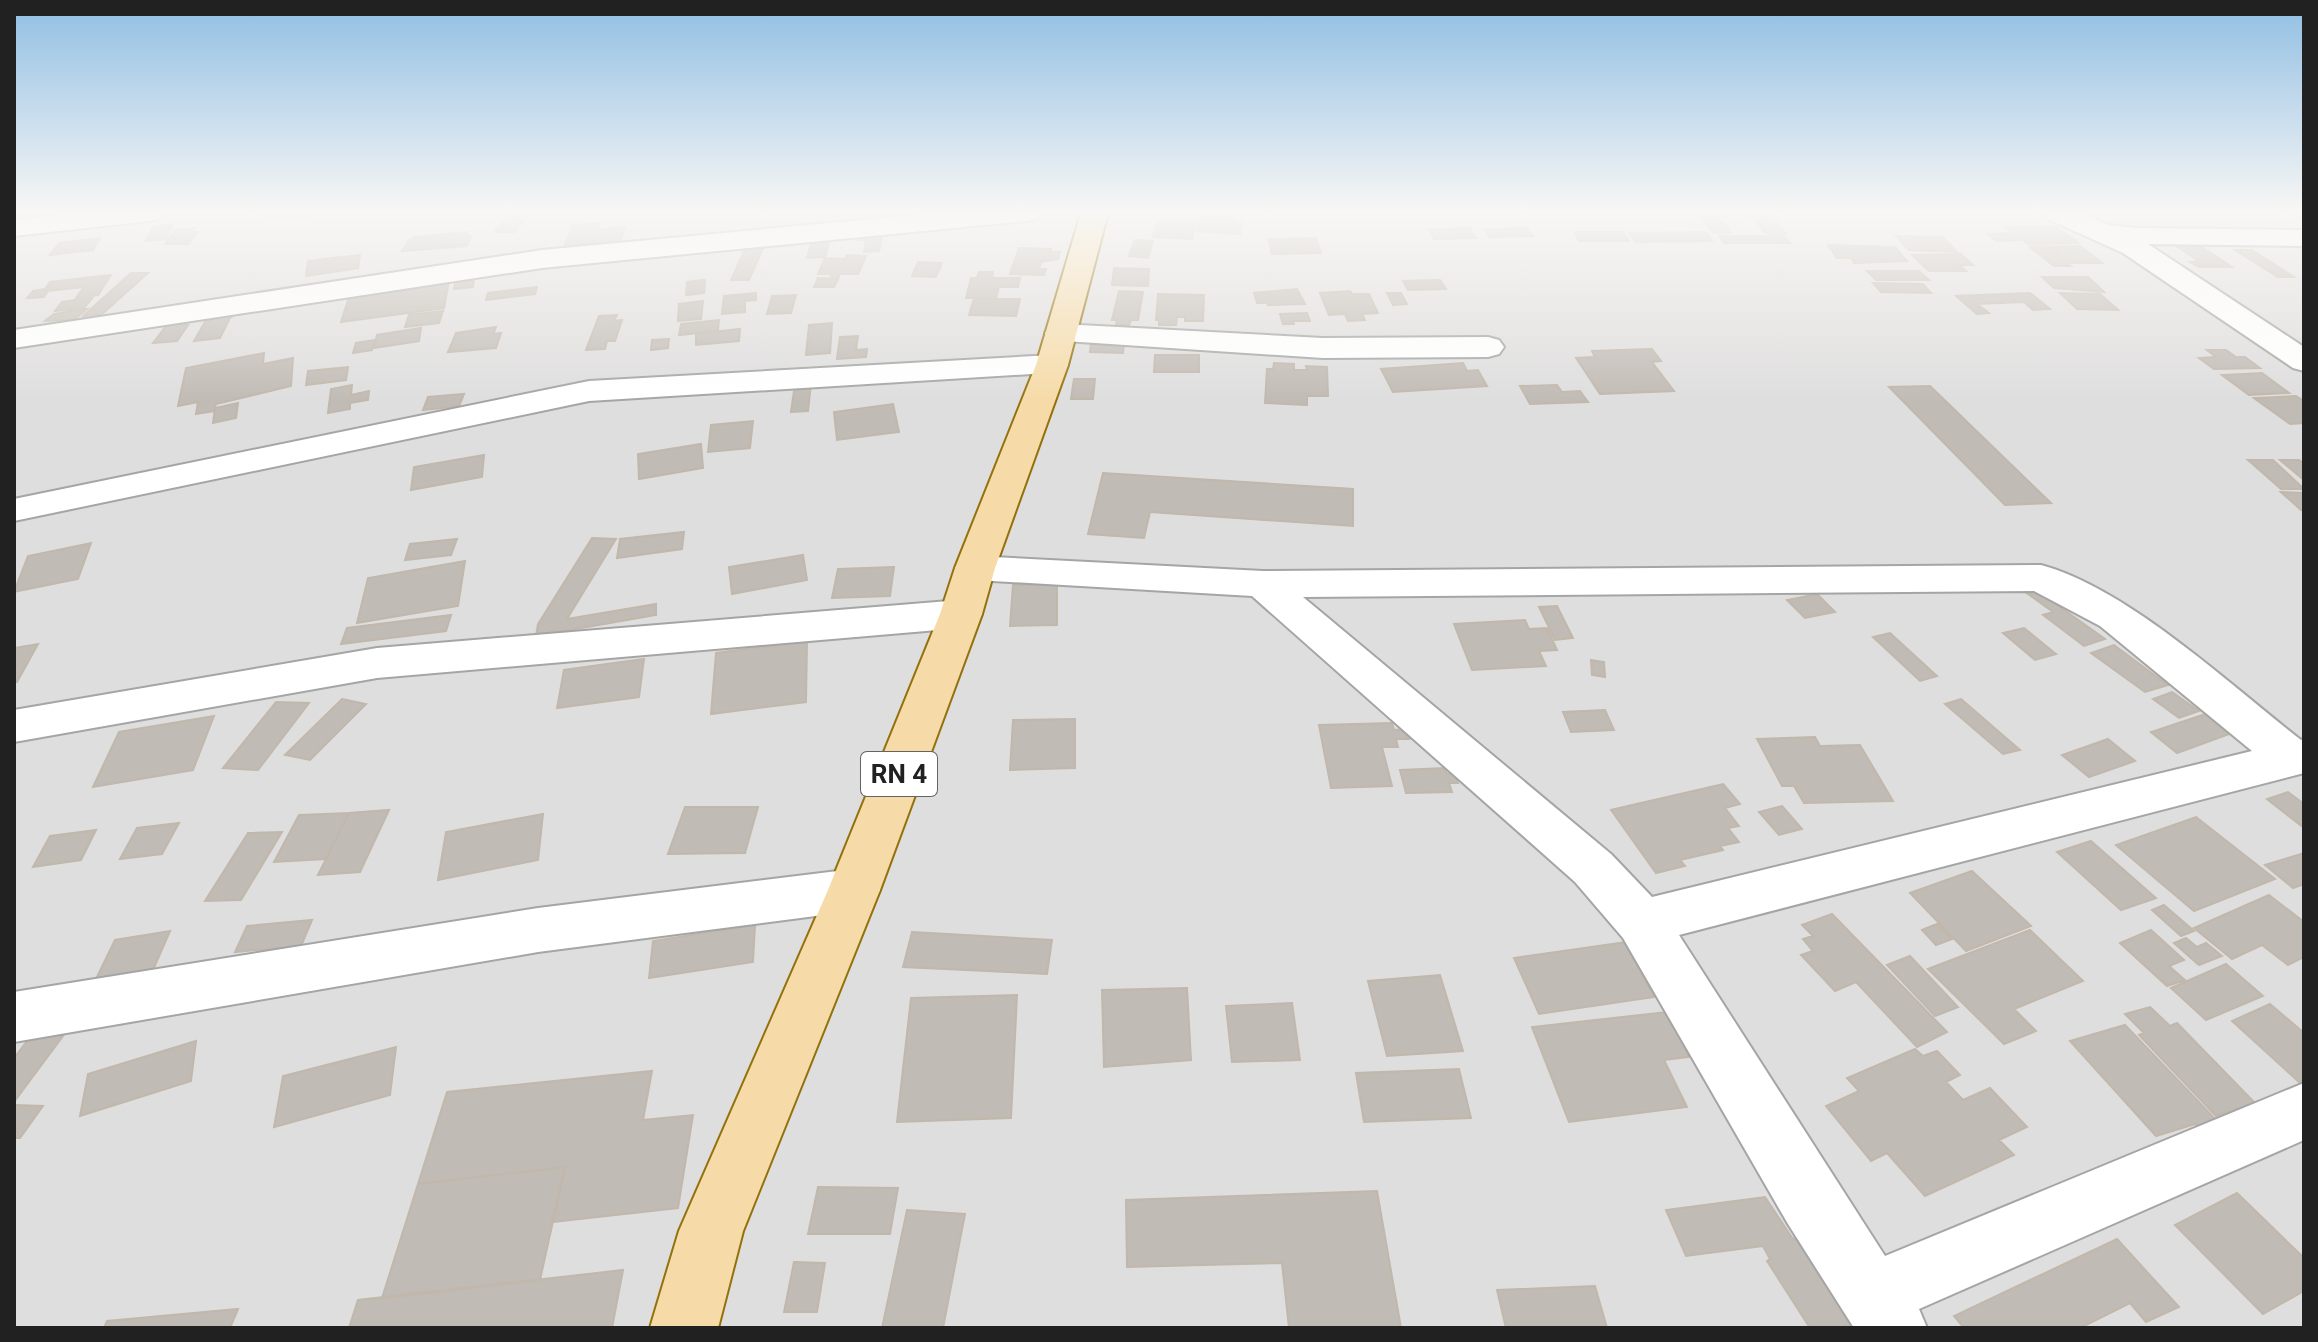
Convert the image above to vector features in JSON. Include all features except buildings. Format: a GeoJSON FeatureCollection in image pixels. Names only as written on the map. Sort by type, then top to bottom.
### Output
{"type":"FeatureCollection","features":[{"type":"Feature","properties":{"kind":"main road","name":"RN 4"},"geometry":{"type":"LineString","coordinates":[[684,1328],[711,1231],[854,890],[961,614],[1056,349],[1077,276]]}},
{"type":"Feature","properties":{"kind":"street"},"geometry":{"type":"LineString","coordinates":[[14,339],[432,276]]}},
{"type":"Feature","properties":{"kind":"street"},"geometry":{"type":"LineString","coordinates":[[2176,276],[2304,361]]}},
{"type":"Feature","properties":{"kind":"street"},"geometry":{"type":"LineString","coordinates":[[14,510],[589,391],[1056,349],[1488,347]]}},
{"type":"Feature","properties":{"kind":"street"},"geometry":{"type":"LineString","coordinates":[[975,568],[1263,584],[2041,578],[2115,616],[2299,758]]}},
{"type":"Feature","properties":{"kind":"street"},"geometry":{"type":"LineString","coordinates":[[1263,584],[1593,868],[1642,922],[1882,1312],[2304,1111]]}},
{"type":"Feature","properties":{"kind":"street"},"geometry":{"type":"LineString","coordinates":[[14,726],[377,663],[961,614]]}},
{"type":"Feature","properties":{"kind":"street"},"geometry":{"type":"LineString","coordinates":[[1642,922],[2299,758]]}},
{"type":"Feature","properties":{"kind":"street"},"geometry":{"type":"LineString","coordinates":[[14,1017],[234,978],[735,902],[854,890]]}},
{"type":"Feature","properties":{"kind":"shaded area"},"geometry":{"type":"Polygon","coordinates":[[[14,276],[2304,276],[2304,1328],[14,1328],[14,276]]]}}]}
